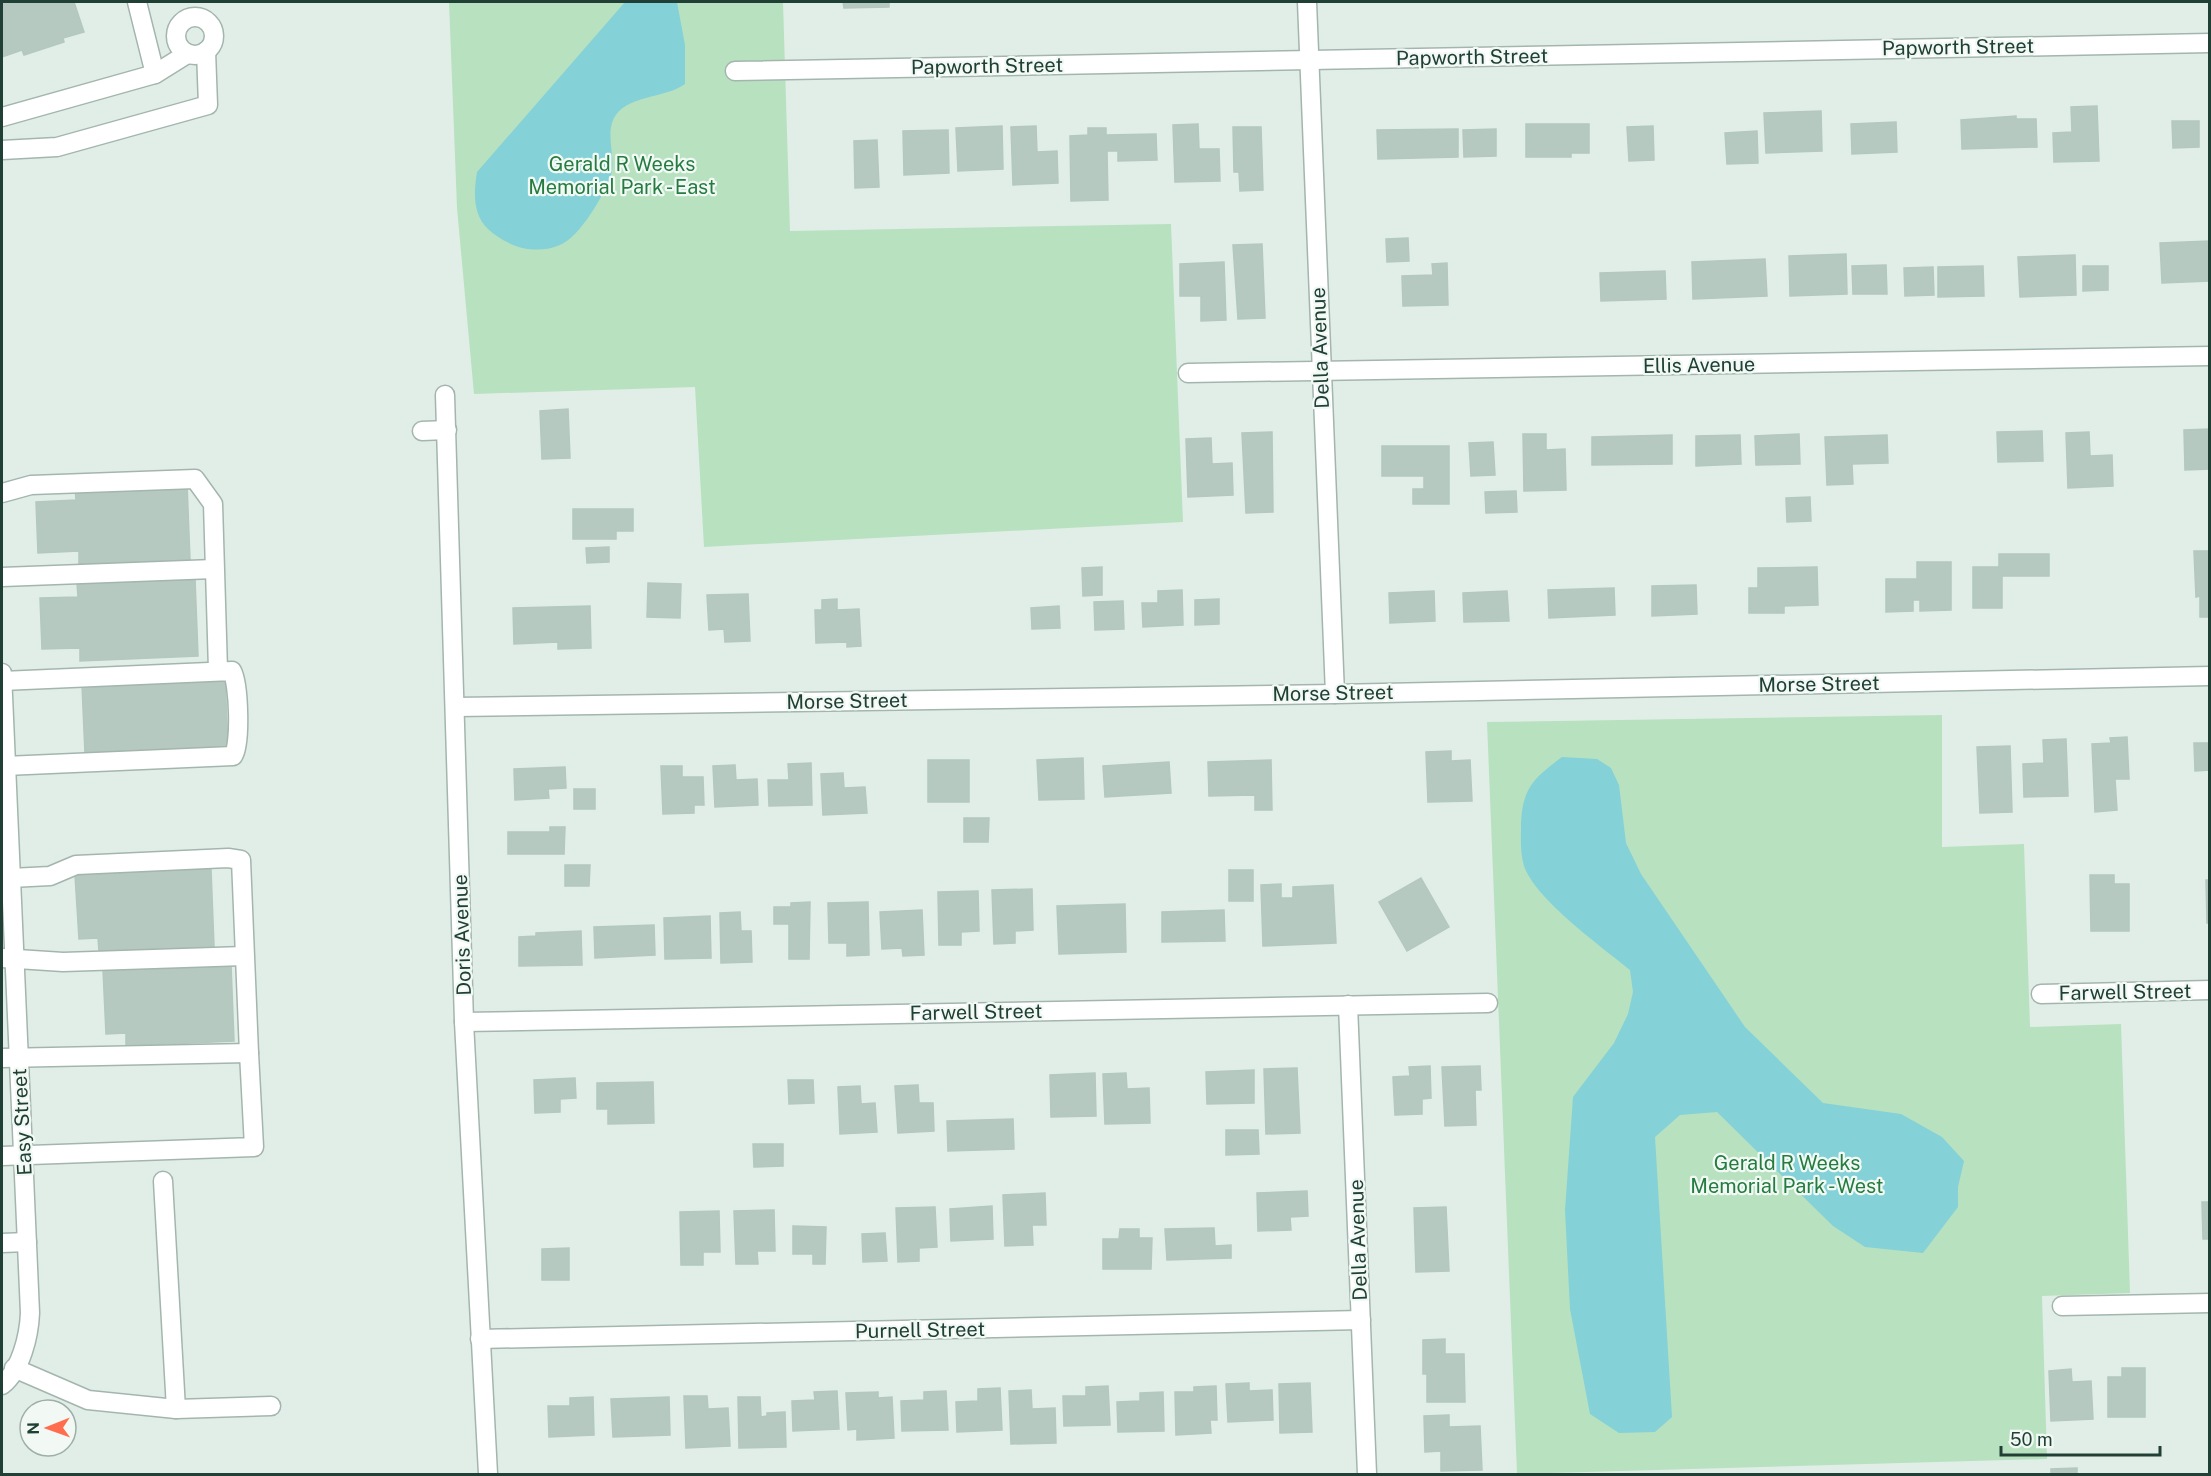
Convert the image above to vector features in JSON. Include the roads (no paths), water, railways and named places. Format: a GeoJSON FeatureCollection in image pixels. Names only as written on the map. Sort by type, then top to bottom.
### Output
{"type":"FeatureCollection","features":[{"type":"Feature","properties":{"kind":"street"},"geometry":{"type":"LineString","coordinates":[[137,2],[155,74]]}},
{"type":"Feature","properties":{"kind":"street","name":"Della Avenue"},"geometry":{"type":"LineString","coordinates":[[1307,2],[1320,371],[1335,694]]}},
{"type":"Feature","properties":{"kind":"street"},"geometry":{"type":"LineString","coordinates":[[200,10],[214,34],[212,44],[206,51],[196,55],[187,54],[179,47],[175,38],[177,28],[183,20],[193,17],[200,10]]}},
{"type":"Feature","properties":{"kind":"street","name":"Papworth Street"},"geometry":{"type":"LineString","coordinates":[[735,71],[2210,42]]}},
{"type":"Feature","properties":{"kind":"street"},"geometry":{"type":"LineString","coordinates":[[2,150],[57,147],[208,105],[206,51]]}},
{"type":"Feature","properties":{"kind":"street"},"geometry":{"type":"LineString","coordinates":[[2,117],[155,74],[187,54]]}},
{"type":"Feature","properties":{"kind":"street","name":"Ellis Avenue"},"geometry":{"type":"LineString","coordinates":[[1188,373],[2210,356]]}},
{"type":"Feature","properties":{"kind":"street","name":"Doris Avenue"},"geometry":{"type":"LineString","coordinates":[[445,395],[464,1022],[488,1474]]}},
{"type":"Feature","properties":{"kind":"street"},"geometry":{"type":"LineString","coordinates":[[422,431],[447,430]]}},
{"type":"Feature","properties":{"kind":"street"},"geometry":{"type":"LineString","coordinates":[[2,493],[30,485],[195,478],[213,504],[218,670]]}},
{"type":"Feature","properties":{"kind":"street"},"geometry":{"type":"LineString","coordinates":[[2,577],[214,569]]}},
{"type":"Feature","properties":{"kind":"street"},"geometry":{"type":"LineString","coordinates":[[2,681],[232,671],[236,678],[238,749],[233,756],[4,760]]}},
{"type":"Feature","properties":{"kind":"street","name":"Easy Street"},"geometry":{"type":"LineString","coordinates":[[2,673],[4,760],[11,878],[8,958],[10,1057],[23,1156],[30,1325],[27,1340],[14,1368],[2,1384]]}},
{"type":"Feature","properties":{"kind":"street","name":"Morse Street"},"geometry":{"type":"LineString","coordinates":[[456,707],[1335,694],[2210,676]]}},
{"type":"Feature","properties":{"kind":"street"},"geometry":{"type":"LineString","coordinates":[[2,1156],[254,1147],[241,860],[228,858],[76,865],[50,876],[11,878]]}},
{"type":"Feature","properties":{"kind":"street"},"geometry":{"type":"LineString","coordinates":[[8,958],[63,962],[244,956]]}},
{"type":"Feature","properties":{"kind":"street","name":"Farwell Street"},"geometry":{"type":"LineString","coordinates":[[2041,994],[2210,990]]}},
{"type":"Feature","properties":{"kind":"street","name":"Farwell Street"},"geometry":{"type":"LineString","coordinates":[[464,1022],[1488,1003]]}},
{"type":"Feature","properties":{"kind":"street","name":"Della Avenue"},"geometry":{"type":"LineString","coordinates":[[1348,1005],[1367,1474]]}},
{"type":"Feature","properties":{"kind":"street"},"geometry":{"type":"LineString","coordinates":[[10,1057],[249,1053]]}},
{"type":"Feature","properties":{"kind":"street"},"geometry":{"type":"LineString","coordinates":[[163,1181],[176,1409]]}},
{"type":"Feature","properties":{"kind":"street"},"geometry":{"type":"LineString","coordinates":[[2,1243],[27,1242]]}},
{"type":"Feature","properties":{"kind":"street"},"geometry":{"type":"LineString","coordinates":[[2062,1305],[2210,1303]]}},
{"type":"Feature","properties":{"kind":"street","name":"Purnell Street"},"geometry":{"type":"LineString","coordinates":[[480,1340],[1361,1320]]}},
{"type":"Feature","properties":{"kind":"street"},"geometry":{"type":"LineString","coordinates":[[14,1368],[88,1400],[176,1409],[271,1406]]}},
{"type":"Feature","properties":{"kind":"water"},"geometry":{"type":"Polygon","coordinates":[[[625,2],[677,2],[685,45],[685,84],[677,89],[626,106],[613,120],[611,175],[603,193],[583,225],[568,241],[541,250],[521,248],[503,240],[488,229],[479,216],[475,202],[477,172],[625,2]]]}},
{"type":"Feature","properties":{"kind":"water"},"geometry":{"type":"Polygon","coordinates":[[[1562,757],[1597,759],[1611,768],[1619,785],[1626,843],[1641,874],[1745,1027],[1823,1103],[1901,1114],[1942,1137],[1964,1161],[1958,1187],[1958,1207],[1923,1253],[1865,1247],[1833,1226],[1717,1112],[1680,1115],[1655,1137],[1672,1417],[1655,1432],[1619,1433],[1590,1414],[1570,1309],[1565,1210],[1573,1097],[1614,1043],[1628,1014],[1633,992],[1630,970],[1555,908],[1531,879],[1524,866],[1521,840],[1522,812],[1527,793],[1537,778],[1562,757]]]}},
{"type":"Feature","properties":{"kind":"park label","name":"Gerald R Weeks Memorial Park - East"},"geometry":{"type":"Point","coordinates":[622,176]}},
{"type":"Feature","properties":{"kind":"park label","name":"Gerald R Weeks Memorial Park - West"},"geometry":{"type":"Point","coordinates":[1787,1174]}}]}
